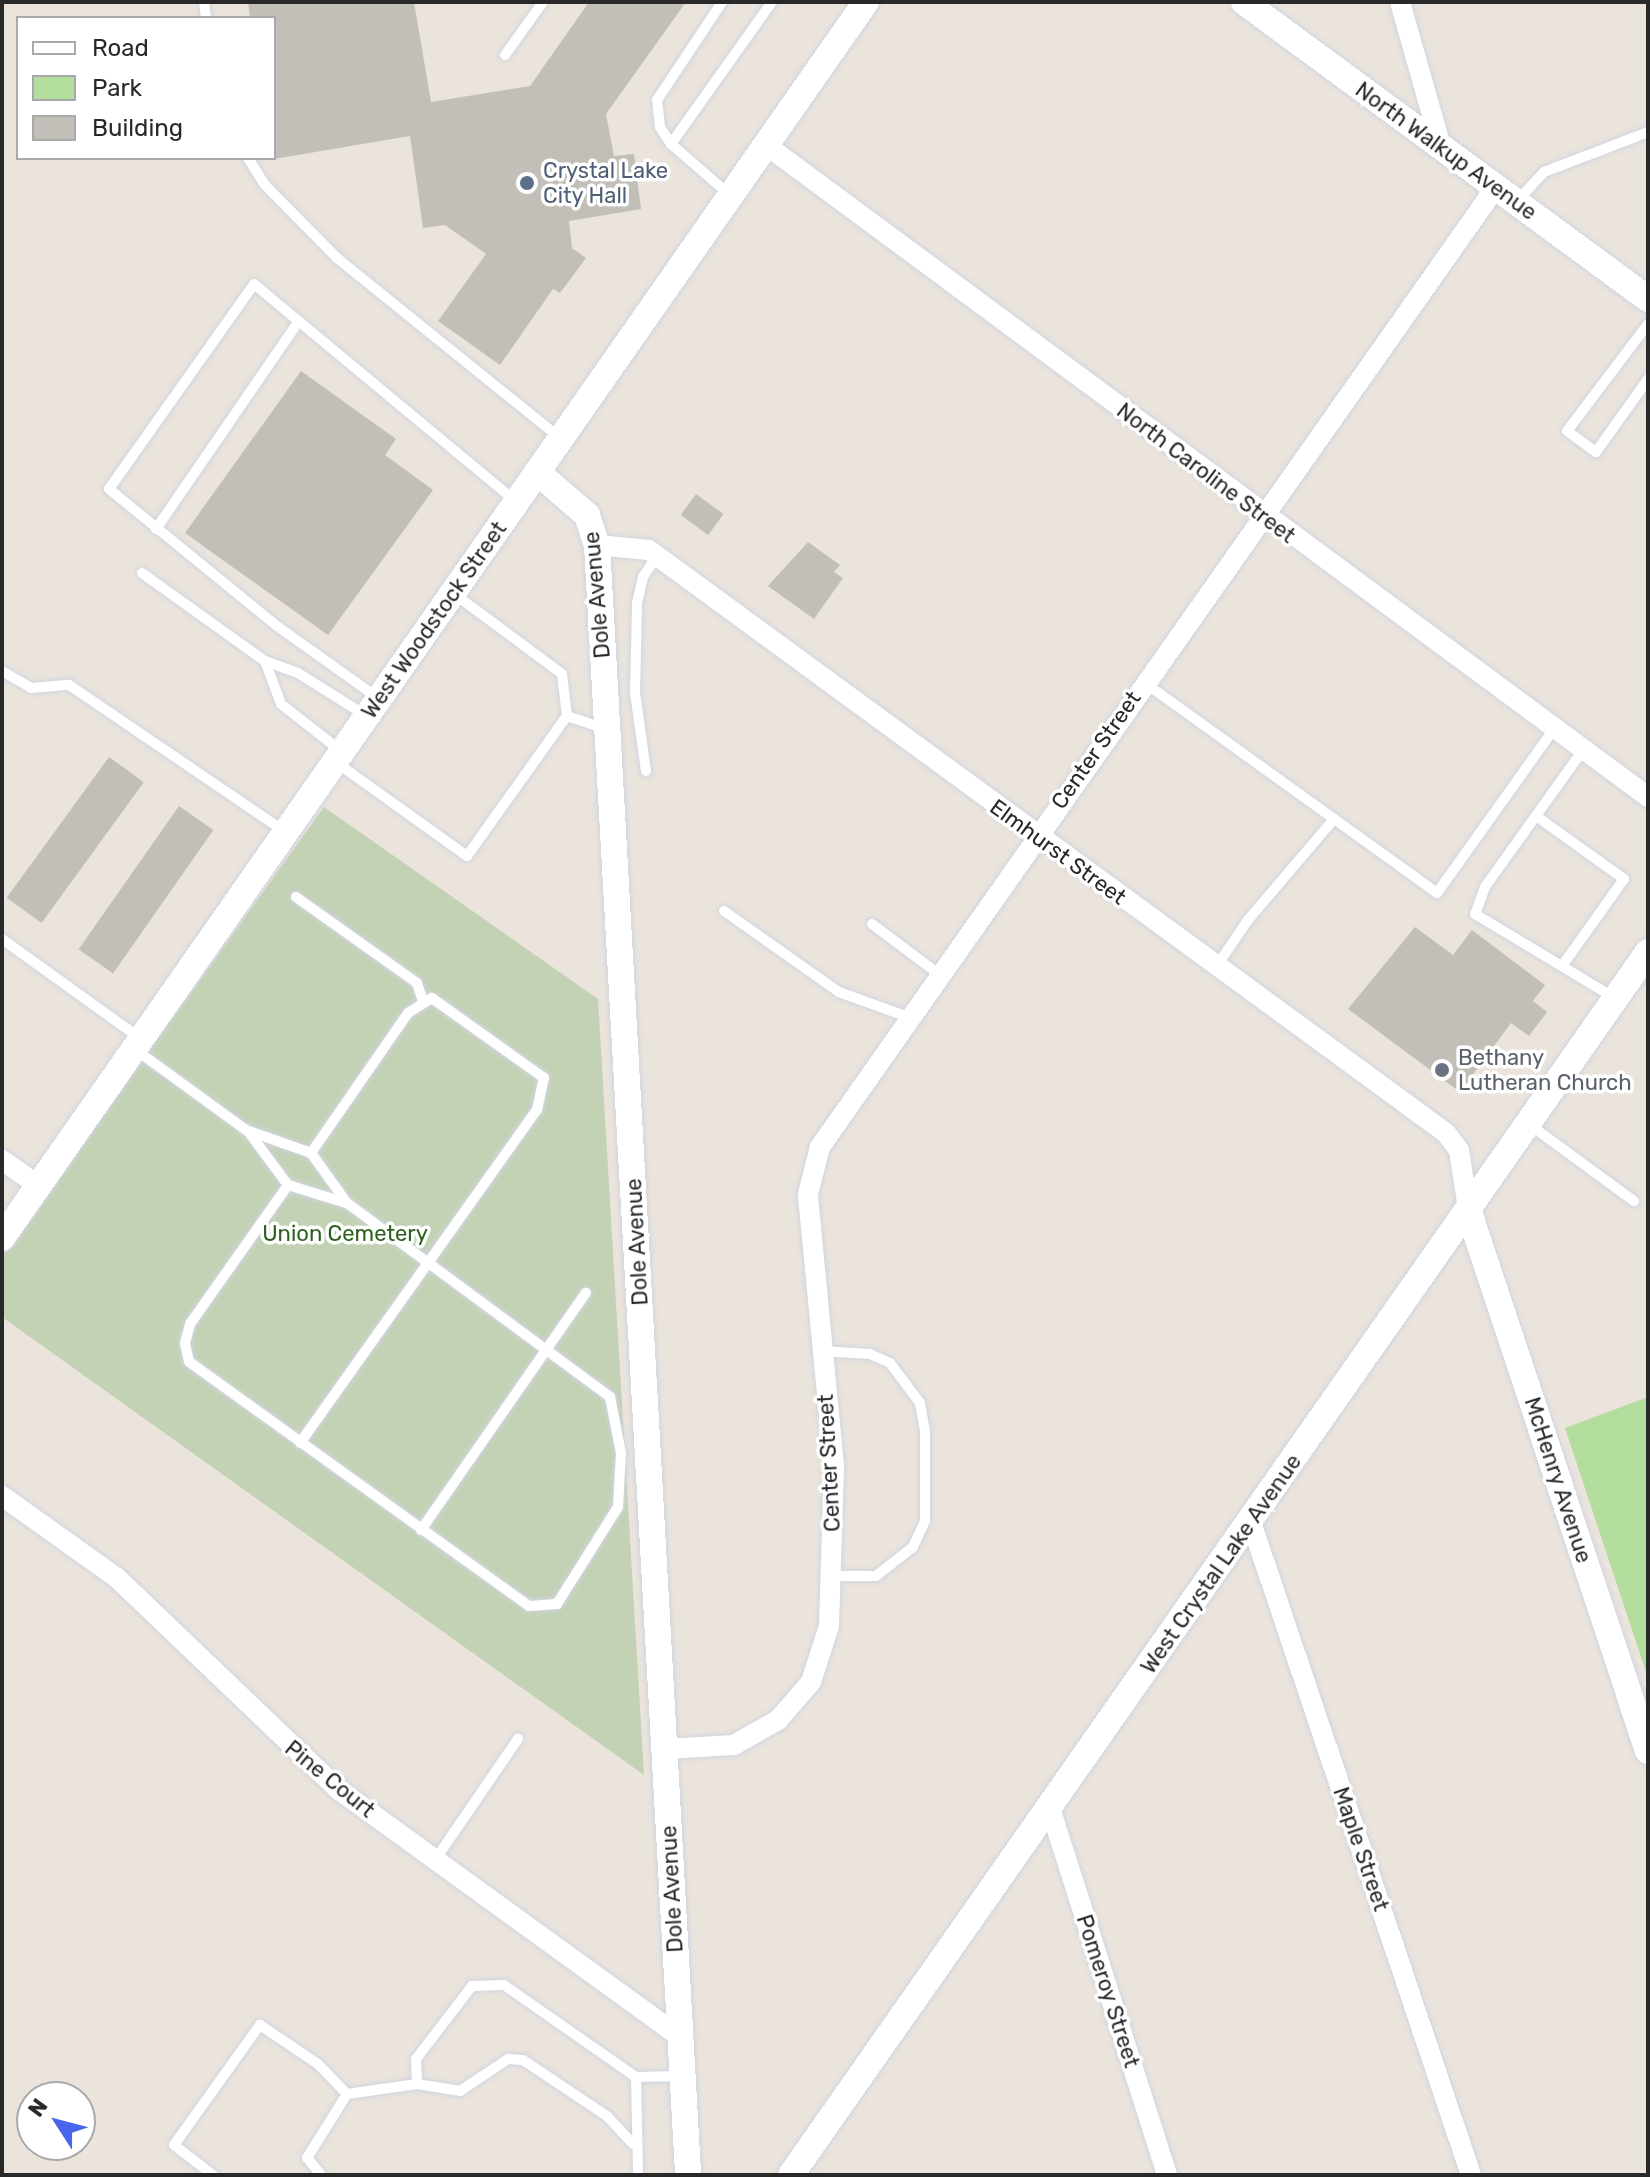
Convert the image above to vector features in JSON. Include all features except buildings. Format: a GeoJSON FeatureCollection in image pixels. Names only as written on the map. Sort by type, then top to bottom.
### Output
{"type":"FeatureCollection","features":[{"type":"Feature","properties":{"kind":"street","name":"West Woodstock Street"},"geometry":{"type":"LineString","coordinates":[[2,1238],[866,2]]}},
{"type":"Feature","properties":{"kind":"street"},"geometry":{"type":"LineString","coordinates":[[1400,2],[1441,147]]}},
{"type":"Feature","properties":{"kind":"street","name":"North Walkup Avenue"},"geometry":{"type":"LineString","coordinates":[[1257,6],[1648,304]]}},
{"type":"Feature","properties":{"kind":"street","name":"North Caroline Street"},"geometry":{"type":"LineString","coordinates":[[766,145],[1262,515],[1648,797]]}},
{"type":"Feature","properties":{"kind":"street","name":"Center Street"},"geometry":{"type":"LineString","coordinates":[[665,1749],[734,1745],[797,1701],[820,1657],[833,1576],[834,1466],[809,1222],[811,1171],[832,1126],[911,1018],[1035,836],[1262,515],[1506,195]]}},
{"type":"Feature","properties":{"kind":"street","name":"Dole Avenue"},"geometry":{"type":"LineString","coordinates":[[537,472],[587,515],[597,545],[688,2175]]}},
{"type":"Feature","properties":{"kind":"street","name":"Elmhurst Street"},"geometry":{"type":"LineString","coordinates":[[597,545],[632,545],[657,556],[1035,836],[1446,1133],[1459,1150],[1468,1209]]}},
{"type":"Feature","properties":{"kind":"street","name":"West Crystal Lake Avenue"},"geometry":{"type":"LineString","coordinates":[[791,2175],[1648,952]]}},
{"type":"Feature","properties":{"kind":"street"},"geometry":{"type":"LineString","coordinates":[[2,1160],[39,1186]]}},
{"type":"Feature","properties":{"kind":"street","name":"McHenry Avenue"},"geometry":{"type":"LineString","coordinates":[[1468,1209],[1648,1751]]}},
{"type":"Feature","properties":{"kind":"street","name":"Pine Court"},"geometry":{"type":"LineString","coordinates":[[2,1496],[117,1578],[303,1760],[435,1860],[679,2036]]}},
{"type":"Feature","properties":{"kind":"street","name":"Maple Street"},"geometry":{"type":"LineString","coordinates":[[1251,1522],[1471,2175]]}},
{"type":"Feature","properties":{"kind":"street","name":"Pomeroy Street"},"geometry":{"type":"LineString","coordinates":[[1050,1808],[1167,2175]]}},
{"type":"Feature","properties":{"kind":"lane"},"geometry":{"type":"LineString","coordinates":[[505,55],[543,2]]}},
{"type":"Feature","properties":{"kind":"lane"},"geometry":{"type":"LineString","coordinates":[[722,2],[657,100],[660,127],[671,144],[731,196]]}},
{"type":"Feature","properties":{"kind":"lane"},"geometry":{"type":"LineString","coordinates":[[671,144],[772,2]]}},
{"type":"Feature","properties":{"kind":"lane"},"geometry":{"type":"LineString","coordinates":[[1506,195],[1544,172],[1648,132]]}},
{"type":"Feature","properties":{"kind":"lane"},"geometry":{"type":"LineString","coordinates":[[249,160],[265,185],[373,290],[561,438]]}},
{"type":"Feature","properties":{"kind":"lane"},"geometry":{"type":"LineString","coordinates":[[373,707],[109,489],[254,284],[516,502]]}},
{"type":"Feature","properties":{"kind":"lane"},"geometry":{"type":"LineString","coordinates":[[1648,304],[1567,431],[1596,452],[1648,379]]}},
{"type":"Feature","properties":{"kind":"lane"},"geometry":{"type":"LineString","coordinates":[[156,529],[299,321]]}},
{"type":"Feature","properties":{"kind":"lane"},"geometry":{"type":"LineString","coordinates":[[646,771],[635,693],[637,603],[643,577],[657,556]]}},
{"type":"Feature","properties":{"kind":"lane"},"geometry":{"type":"LineString","coordinates":[[142,573],[265,661],[373,707]]}},
{"type":"Feature","properties":{"kind":"lane"},"geometry":{"type":"LineString","coordinates":[[265,661],[281,704],[338,756],[467,856],[567,716],[562,674],[453,593]]}},
{"type":"Feature","properties":{"kind":"lane"},"geometry":{"type":"LineString","coordinates":[[2,671],[31,688],[69,685],[286,832]]}},
{"type":"Feature","properties":{"kind":"lane"},"geometry":{"type":"LineString","coordinates":[[1144,682],[1437,893],[1554,729]]}},
{"type":"Feature","properties":{"kind":"lane"},"geometry":{"type":"LineString","coordinates":[[567,716],[607,730]]}},
{"type":"Feature","properties":{"kind":"lane"},"geometry":{"type":"LineString","coordinates":[[1583,750],[1485,887],[1475,914],[1515,942],[1564,963],[1615,998]]}},
{"type":"Feature","properties":{"kind":"lane"},"geometry":{"type":"LineString","coordinates":[[1536,816],[1624,879],[1564,963]]}},
{"type":"Feature","properties":{"kind":"lane"},"geometry":{"type":"LineString","coordinates":[[1216,967],[1334,819]]}},
{"type":"Feature","properties":{"kind":"lane"},"geometry":{"type":"LineString","coordinates":[[296,897],[417,983],[423,1002]]}},
{"type":"Feature","properties":{"kind":"lane"},"geometry":{"type":"LineString","coordinates":[[724,911],[839,992],[911,1018]]}},
{"type":"Feature","properties":{"kind":"lane"},"geometry":{"type":"LineString","coordinates":[[872,924],[940,975]]}},
{"type":"Feature","properties":{"kind":"lane"},"geometry":{"type":"LineString","coordinates":[[2,939],[246,1130],[288,1185],[347,1203],[548,1348],[610,1397],[621,1453],[613,1521],[564,1596],[547,1609],[529,1606],[195,1369],[185,1343],[190,1324],[288,1185]]}},
{"type":"Feature","properties":{"kind":"lane"},"geometry":{"type":"LineString","coordinates":[[300,1443],[537,1110],[545,1087],[532,1064],[451,1007],[432,998],[408,1013],[311,1153]]}},
{"type":"Feature","properties":{"kind":"lane"},"geometry":{"type":"LineString","coordinates":[[1528,1124],[1634,1201]]}},
{"type":"Feature","properties":{"kind":"lane"},"geometry":{"type":"LineString","coordinates":[[246,1130],[311,1153],[347,1203]]}},
{"type":"Feature","properties":{"kind":"lane"},"geometry":{"type":"LineString","coordinates":[[421,1530],[586,1293]]}},
{"type":"Feature","properties":{"kind":"lane"},"geometry":{"type":"LineString","coordinates":[[822,1351],[870,1354],[890,1363],[920,1403],[925,1430],[925,1521],[913,1547],[876,1576],[833,1576]]}},
{"type":"Feature","properties":{"kind":"lane"},"geometry":{"type":"LineString","coordinates":[[435,1860],[518,1739]]}},
{"type":"Feature","properties":{"kind":"lane"},"geometry":{"type":"LineString","coordinates":[[417,2084],[416,2059],[472,1986],[504,1985],[636,2077],[681,2076]]}},
{"type":"Feature","properties":{"kind":"lane"},"geometry":{"type":"LineString","coordinates":[[213,2175],[174,2145],[260,2025],[318,2064],[347,2094]]}},
{"type":"Feature","properties":{"kind":"lane"},"geometry":{"type":"LineString","coordinates":[[321,2175],[307,2158],[347,2094],[417,2084],[460,2091],[508,2059],[523,2060],[607,2116],[633,2144]]}},
{"type":"Feature","properties":{"kind":"lane"},"geometry":{"type":"LineString","coordinates":[[636,2077],[633,2144],[638,2175]]}},
{"type":"Feature","properties":{"kind":"green space","name":"Union Cemetery"},"geometry":{"type":"Polygon","coordinates":[[[324,807],[598,999],[644,1775],[2,1317],[2,1256],[324,807]]]}},
{"type":"Feature","properties":{"kind":"green space"},"geometry":{"type":"Polygon","coordinates":[[[1648,1397],[1648,1678],[1565,1428],[1648,1397]]]}},
{"type":"Feature","properties":{"kind":"place","name":"Crystal Lake City Hall"},"geometry":{"type":"Point","coordinates":[527,183]}},
{"type":"Feature","properties":{"kind":"place","name":"Bethany Lutheran Church"},"geometry":{"type":"Point","coordinates":[1442,1070]}}]}
